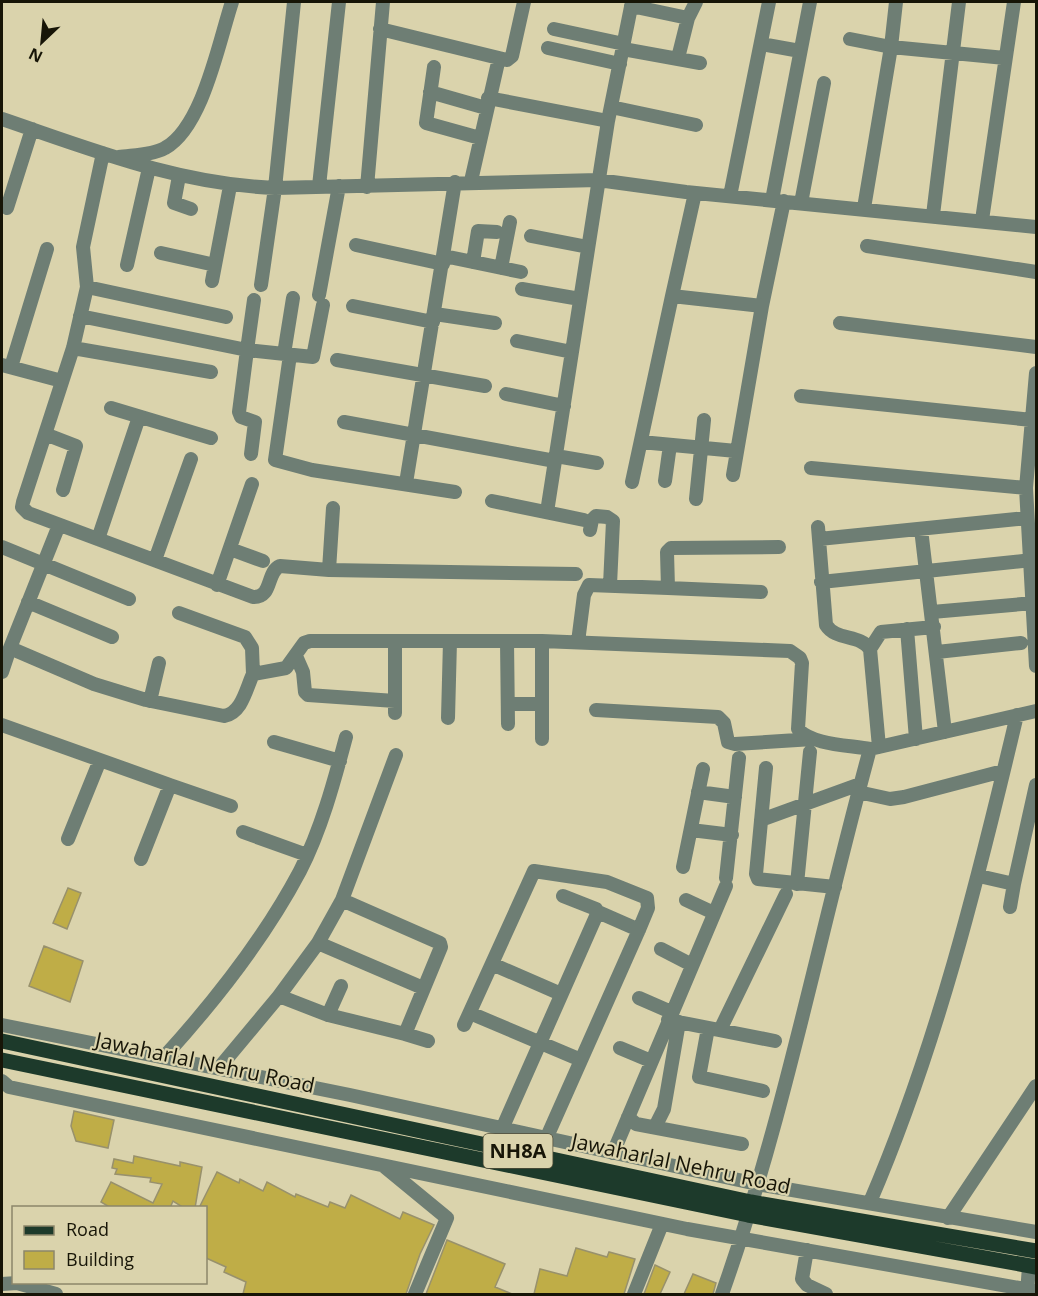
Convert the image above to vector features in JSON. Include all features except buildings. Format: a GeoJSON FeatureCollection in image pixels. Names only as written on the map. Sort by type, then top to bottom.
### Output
{"type":"FeatureCollection","features":[{"type":"Feature","properties":{"kind":"main road","name":"Jawaharlal Nehru Road"},"geometry":{"type":"LineString","coordinates":[[2,1041],[750,1208],[1033,1250]]}},
{"type":"Feature","properties":{"kind":"main road","name":"Jawaharlal Nehru Road"},"geometry":{"type":"LineString","coordinates":[[2,1060],[750,1208],[1033,1267]]}},
{"type":"Feature","properties":{"kind":"street"},"geometry":{"type":"LineString","coordinates":[[117,158],[164,148],[184,130],[200,101],[232,2]]}},
{"type":"Feature","properties":{"kind":"street"},"geometry":{"type":"LineString","coordinates":[[261,285],[275,189],[294,2]]}},
{"type":"Feature","properties":{"kind":"street"},"geometry":{"type":"LineString","coordinates":[[319,186],[339,2]]}},
{"type":"Feature","properties":{"kind":"street"},"geometry":{"type":"LineString","coordinates":[[367,187],[382,2]]}},
{"type":"Feature","properties":{"kind":"street"},"geometry":{"type":"LineString","coordinates":[[380,28],[507,60],[512,56],[524,2]]}},
{"type":"Feature","properties":{"kind":"street"},"geometry":{"type":"LineString","coordinates":[[678,58],[688,18],[696,2]]}},
{"type":"Feature","properties":{"kind":"street"},"geometry":{"type":"LineString","coordinates":[[730,196],[769,2]]}},
{"type":"Feature","properties":{"kind":"street"},"geometry":{"type":"LineString","coordinates":[[733,475],[762,306],[800,51],[810,2]]}},
{"type":"Feature","properties":{"kind":"street"},"geometry":{"type":"LineString","coordinates":[[864,208],[897,2]]}},
{"type":"Feature","properties":{"kind":"street"},"geometry":{"type":"LineString","coordinates":[[933,214],[959,2]]}},
{"type":"Feature","properties":{"kind":"street"},"geometry":{"type":"LineString","coordinates":[[982,220],[1014,2]]}},
{"type":"Feature","properties":{"kind":"street"},"geometry":{"type":"LineString","coordinates":[[547,512],[609,114],[632,4],[688,18]]}},
{"type":"Feature","properties":{"kind":"street"},"geometry":{"type":"LineString","coordinates":[[554,30],[700,63]]}},
{"type":"Feature","properties":{"kind":"street"},"geometry":{"type":"LineString","coordinates":[[850,39],[891,47],[952,51],[1005,58]]}},
{"type":"Feature","properties":{"kind":"street"},"geometry":{"type":"LineString","coordinates":[[761,44],[800,51]]}},
{"type":"Feature","properties":{"kind":"street"},"geometry":{"type":"LineString","coordinates":[[548,48],[620,64]]}},
{"type":"Feature","properties":{"kind":"street"},"geometry":{"type":"LineString","coordinates":[[471,181],[499,58]]}},
{"type":"Feature","properties":{"kind":"street"},"geometry":{"type":"LineString","coordinates":[[434,67],[425,121],[427,125],[480,138]]}},
{"type":"Feature","properties":{"kind":"street"},"geometry":{"type":"LineString","coordinates":[[801,202],[824,83]]}},
{"type":"Feature","properties":{"kind":"street"},"geometry":{"type":"LineString","coordinates":[[430,92],[487,103],[609,114],[696,125]]}},
{"type":"Feature","properties":{"kind":"street"},"geometry":{"type":"LineString","coordinates":[[2,119],[149,168],[230,186],[275,189],[471,181],[598,180],[695,193],[933,214],[1036,227]]}},
{"type":"Feature","properties":{"kind":"street"},"geometry":{"type":"LineString","coordinates":[[7,208],[32,129]]}},
{"type":"Feature","properties":{"kind":"street"},"geometry":{"type":"LineString","coordinates":[[103,153],[83,247],[87,287],[73,348],[22,507],[28,513],[218,585],[258,597],[265,592],[277,567],[576,574]]}},
{"type":"Feature","properties":{"kind":"street"},"geometry":{"type":"LineString","coordinates":[[127,265],[149,168]]}},
{"type":"Feature","properties":{"kind":"street"},"geometry":{"type":"LineString","coordinates":[[179,176],[174,203],[191,209]]}},
{"type":"Feature","properties":{"kind":"street"},"geometry":{"type":"LineString","coordinates":[[406,483],[455,182]]}},
{"type":"Feature","properties":{"kind":"street"},"geometry":{"type":"LineString","coordinates":[[212,281],[230,186]]}},
{"type":"Feature","properties":{"kind":"street"},"geometry":{"type":"LineString","coordinates":[[80,316],[246,350],[314,356],[339,186]]}},
{"type":"Feature","properties":{"kind":"street"},"geometry":{"type":"LineString","coordinates":[[632,482],[695,193]]}},
{"type":"Feature","properties":{"kind":"street"},"geometry":{"type":"LineString","coordinates":[[501,267],[510,222]]}},
{"type":"Feature","properties":{"kind":"street"},"geometry":{"type":"LineString","coordinates":[[472,262],[478,231],[497,232]]}},
{"type":"Feature","properties":{"kind":"street"},"geometry":{"type":"LineString","coordinates":[[531,236],[588,247]]}},
{"type":"Feature","properties":{"kind":"street"},"geometry":{"type":"LineString","coordinates":[[356,245],[443,260],[472,262],[521,272]]}},
{"type":"Feature","properties":{"kind":"street"},"geometry":{"type":"LineString","coordinates":[[867,246],[1036,272]]}},
{"type":"Feature","properties":{"kind":"street"},"geometry":{"type":"LineString","coordinates":[[47,249],[6,366],[62,381]]}},
{"type":"Feature","properties":{"kind":"street"},"geometry":{"type":"LineString","coordinates":[[161,253],[215,265]]}},
{"type":"Feature","properties":{"kind":"street"},"geometry":{"type":"LineString","coordinates":[[87,287],[226,316]]}},
{"type":"Feature","properties":{"kind":"street"},"geometry":{"type":"LineString","coordinates":[[522,289],[580,299]]}},
{"type":"Feature","properties":{"kind":"street"},"geometry":{"type":"LineString","coordinates":[[672,296],[762,306]]}},
{"type":"Feature","properties":{"kind":"street"},"geometry":{"type":"LineString","coordinates":[[293,298],[275,460],[312,470],[455,492]]}},
{"type":"Feature","properties":{"kind":"street"},"geometry":{"type":"LineString","coordinates":[[251,454],[255,422],[241,417],[239,412],[254,300]]}},
{"type":"Feature","properties":{"kind":"street"},"geometry":{"type":"LineString","coordinates":[[353,306],[434,318],[495,323]]}},
{"type":"Feature","properties":{"kind":"street"},"geometry":{"type":"LineString","coordinates":[[840,323],[1036,347]]}},
{"type":"Feature","properties":{"kind":"street"},"geometry":{"type":"LineString","coordinates":[[517,341],[572,352]]}},
{"type":"Feature","properties":{"kind":"street"},"geometry":{"type":"LineString","coordinates":[[73,348],[211,372]]}},
{"type":"Feature","properties":{"kind":"street"},"geometry":{"type":"LineString","coordinates":[[337,360],[485,386]]}},
{"type":"Feature","properties":{"kind":"street"},"geometry":{"type":"LineString","coordinates":[[1036,374],[1026,488],[1032,560],[1036,666]]}},
{"type":"Feature","properties":{"kind":"street"},"geometry":{"type":"LineString","coordinates":[[506,394],[564,406]]}},
{"type":"Feature","properties":{"kind":"street"},"geometry":{"type":"LineString","coordinates":[[801,396],[1032,420]]}},
{"type":"Feature","properties":{"kind":"street"},"geometry":{"type":"LineString","coordinates":[[111,408],[211,438]]}},
{"type":"Feature","properties":{"kind":"street"},"geometry":{"type":"LineString","coordinates":[[98,538],[139,417]]}},
{"type":"Feature","properties":{"kind":"street"},"geometry":{"type":"LineString","coordinates":[[696,499],[704,420]]}},
{"type":"Feature","properties":{"kind":"street"},"geometry":{"type":"LineString","coordinates":[[344,422],[597,463]]}},
{"type":"Feature","properties":{"kind":"street"},"geometry":{"type":"LineString","coordinates":[[45,435],[76,446],[63,490]]}},
{"type":"Feature","properties":{"kind":"street"},"geometry":{"type":"LineString","coordinates":[[641,442],[736,451]]}},
{"type":"Feature","properties":{"kind":"street"},"geometry":{"type":"LineString","coordinates":[[665,481],[670,444]]}},
{"type":"Feature","properties":{"kind":"street"},"geometry":{"type":"LineString","coordinates":[[155,560],[191,459]]}},
{"type":"Feature","properties":{"kind":"street"},"geometry":{"type":"LineString","coordinates":[[811,468],[1026,488]]}},
{"type":"Feature","properties":{"kind":"street"},"geometry":{"type":"LineString","coordinates":[[218,585],[252,484]]}},
{"type":"Feature","properties":{"kind":"street"},"geometry":{"type":"LineString","coordinates":[[492,501],[547,512],[587,525],[596,516],[607,517],[613,521],[610,585]]}},
{"type":"Feature","properties":{"kind":"street"},"geometry":{"type":"LineString","coordinates":[[329,570],[333,508]]}},
{"type":"Feature","properties":{"kind":"street"},"geometry":{"type":"LineString","coordinates":[[870,649],[863,642],[828,629],[821,582],[818,533],[921,529],[1028,518]]}},
{"type":"Feature","properties":{"kind":"street"},"geometry":{"type":"LineString","coordinates":[[2,672],[59,525]]}},
{"type":"Feature","properties":{"kind":"street"},"geometry":{"type":"LineString","coordinates":[[921,529],[945,732]]}},
{"type":"Feature","properties":{"kind":"street"},"geometry":{"type":"LineString","coordinates":[[2,547],[129,599]]}},
{"type":"Feature","properties":{"kind":"street"},"geometry":{"type":"LineString","coordinates":[[668,588],[667,552],[671,548],[779,547]]}},
{"type":"Feature","properties":{"kind":"street"},"geometry":{"type":"LineString","coordinates":[[230,549],[263,561]]}},
{"type":"Feature","properties":{"kind":"street"},"geometry":{"type":"LineString","coordinates":[[821,582],[1032,560]]}},
{"type":"Feature","properties":{"kind":"street"},"geometry":{"type":"LineString","coordinates":[[578,642],[586,588],[589,585],[761,592]]}},
{"type":"Feature","properties":{"kind":"street"},"geometry":{"type":"LineString","coordinates":[[28,602],[112,637]]}},
{"type":"Feature","properties":{"kind":"street"},"geometry":{"type":"LineString","coordinates":[[932,612],[1034,603]]}},
{"type":"Feature","properties":{"kind":"street"},"geometry":{"type":"LineString","coordinates":[[10,648],[94,684],[150,701],[224,716],[231,715],[238,708],[253,674],[252,648],[245,637],[179,613]]}},
{"type":"Feature","properties":{"kind":"street"},"geometry":{"type":"LineString","coordinates":[[722,1294],[742,1239],[786,1089],[859,788],[874,748],[870,649],[881,632],[934,627]]}},
{"type":"Feature","properties":{"kind":"street"},"geometry":{"type":"LineString","coordinates":[[907,629],[916,739]]}},
{"type":"Feature","properties":{"kind":"street"},"geometry":{"type":"LineString","coordinates":[[253,674],[286,668],[304,643],[310,641],[542,641],[790,651],[800,658],[802,663],[798,729],[813,746],[797,884]]}},
{"type":"Feature","properties":{"kind":"street"},"geometry":{"type":"LineString","coordinates":[[448,718],[450,641]]}},
{"type":"Feature","properties":{"kind":"street"},"geometry":{"type":"LineString","coordinates":[[507,641],[508,724]]}},
{"type":"Feature","properties":{"kind":"street"},"geometry":{"type":"LineString","coordinates":[[542,641],[542,739]]}},
{"type":"Feature","properties":{"kind":"street"},"geometry":{"type":"LineString","coordinates":[[296,656],[303,672],[305,692],[308,695],[395,707],[395,642]]}},
{"type":"Feature","properties":{"kind":"street"},"geometry":{"type":"LineString","coordinates":[[937,652],[1021,643]]}},
{"type":"Feature","properties":{"kind":"street"},"geometry":{"type":"LineString","coordinates":[[150,701],[159,663]]}},
{"type":"Feature","properties":{"kind":"street"},"geometry":{"type":"LineString","coordinates":[[508,704],[542,704]]}},
{"type":"Feature","properties":{"kind":"street"},"geometry":{"type":"LineString","coordinates":[[596,710],[718,717],[724,723],[728,742],[735,744],[874,748],[1036,711]]}},
{"type":"Feature","properties":{"kind":"street"},"geometry":{"type":"LineString","coordinates":[[870,1202],[888,1159],[932,1031],[979,876],[1017,715]]}},
{"type":"Feature","properties":{"kind":"street"},"geometry":{"type":"LineString","coordinates":[[2,725],[231,806]]}},
{"type":"Feature","properties":{"kind":"street"},"geometry":{"type":"LineString","coordinates":[[164,1057],[214,999],[262,933],[307,855],[340,761],[346,736]]}},
{"type":"Feature","properties":{"kind":"street"},"geometry":{"type":"LineString","coordinates":[[274,742],[340,761]]}},
{"type":"Feature","properties":{"kind":"street"},"geometry":{"type":"LineString","coordinates":[[219,1068],[279,996],[318,943],[342,900],[396,755]]}},
{"type":"Feature","properties":{"kind":"street"},"geometry":{"type":"LineString","coordinates":[[613,1153],[651,1061],[672,1018],[726,882],[739,758]]}},
{"type":"Feature","properties":{"kind":"street"},"geometry":{"type":"LineString","coordinates":[[68,839],[100,760]]}},
{"type":"Feature","properties":{"kind":"street"},"geometry":{"type":"LineString","coordinates":[[765,768],[756,874],[759,879],[765,881],[835,887]]}},
{"type":"Feature","properties":{"kind":"street"},"geometry":{"type":"LineString","coordinates":[[683,867],[703,769]]}},
{"type":"Feature","properties":{"kind":"street"},"geometry":{"type":"LineString","coordinates":[[734,813],[761,818],[859,788],[884,798],[904,797],[1003,771]]}},
{"type":"Feature","properties":{"kind":"street"},"geometry":{"type":"LineString","coordinates":[[141,859],[170,785]]}},
{"type":"Feature","properties":{"kind":"street"},"geometry":{"type":"LineString","coordinates":[[1010,907],[1036,785]]}},
{"type":"Feature","properties":{"kind":"street"},"geometry":{"type":"LineString","coordinates":[[698,792],[735,797]]}},
{"type":"Feature","properties":{"kind":"street"},"geometry":{"type":"LineString","coordinates":[[691,830],[732,835]]}},
{"type":"Feature","properties":{"kind":"street"},"geometry":{"type":"LineString","coordinates":[[243,832],[307,855]]}},
{"type":"Feature","properties":{"kind":"street"},"geometry":{"type":"LineString","coordinates":[[546,1138],[581,1060],[639,930],[648,908],[644,896],[607,882],[538,870],[527,882],[467,1019],[581,1060]]}},
{"type":"Feature","properties":{"kind":"street"},"geometry":{"type":"LineString","coordinates":[[979,876],[1014,884]]}},
{"type":"Feature","properties":{"kind":"street"},"geometry":{"type":"LineString","coordinates":[[764,1091],[699,1077],[714,1029],[786,894]]}},
{"type":"Feature","properties":{"kind":"street"},"geometry":{"type":"LineString","coordinates":[[563,896],[639,930]]}},
{"type":"Feature","properties":{"kind":"street"},"geometry":{"type":"LineString","coordinates":[[342,900],[440,943],[441,947],[405,1034]]}},
{"type":"Feature","properties":{"kind":"street"},"geometry":{"type":"LineString","coordinates":[[686,900],[714,913]]}},
{"type":"Feature","properties":{"kind":"street"},"geometry":{"type":"LineString","coordinates":[[502,1129],[598,912]]}},
{"type":"Feature","properties":{"kind":"street"},"geometry":{"type":"LineString","coordinates":[[318,943],[423,988]]}},
{"type":"Feature","properties":{"kind":"street"},"geometry":{"type":"LineString","coordinates":[[661,949],[692,965]]}},
{"type":"Feature","properties":{"kind":"street"},"geometry":{"type":"LineString","coordinates":[[492,964],[561,994]]}},
{"type":"Feature","properties":{"kind":"street"},"geometry":{"type":"LineString","coordinates":[[328,1015],[341,986]]}},
{"type":"Feature","properties":{"kind":"street"},"geometry":{"type":"LineString","coordinates":[[279,996],[328,1015],[428,1041]]}},
{"type":"Feature","properties":{"kind":"street"},"geometry":{"type":"LineString","coordinates":[[639,998],[672,1018],[775,1041]]}},
{"type":"Feature","properties":{"kind":"street"},"geometry":{"type":"LineString","coordinates":[[655,1127],[664,1109],[672,1018]]}},
{"type":"Feature","properties":{"kind":"street"},"geometry":{"type":"LineString","coordinates":[[2,1025],[219,1068],[757,1184],[870,1202],[948,1218],[1035,1229],[1033,1250]]}},
{"type":"Feature","properties":{"kind":"street"},"geometry":{"type":"LineString","coordinates":[[620,1048],[651,1061]]}},
{"type":"Feature","properties":{"kind":"street"},"geometry":{"type":"LineString","coordinates":[[2,1081],[9,1087],[125,1113],[662,1224],[1030,1291],[1033,1267]]}},
{"type":"Feature","properties":{"kind":"street"},"geometry":{"type":"LineString","coordinates":[[948,1218],[1036,1086]]}},
{"type":"Feature","properties":{"kind":"street"},"geometry":{"type":"LineString","coordinates":[[628,1117],[636,1124],[742,1143]]}},
{"type":"Feature","properties":{"kind":"street"},"geometry":{"type":"LineString","coordinates":[[384,1165],[447,1218],[415,1294]]}},
{"type":"Feature","properties":{"kind":"street"},"geometry":{"type":"LineString","coordinates":[[634,1294],[662,1224]]}},
{"type":"Feature","properties":{"kind":"street"},"geometry":{"type":"LineString","coordinates":[[807,1250],[802,1279],[807,1285],[826,1294]]}},
{"type":"Feature","properties":{"kind":"street"},"geometry":{"type":"LineString","coordinates":[[21,1284],[56,1294]]}}]}
